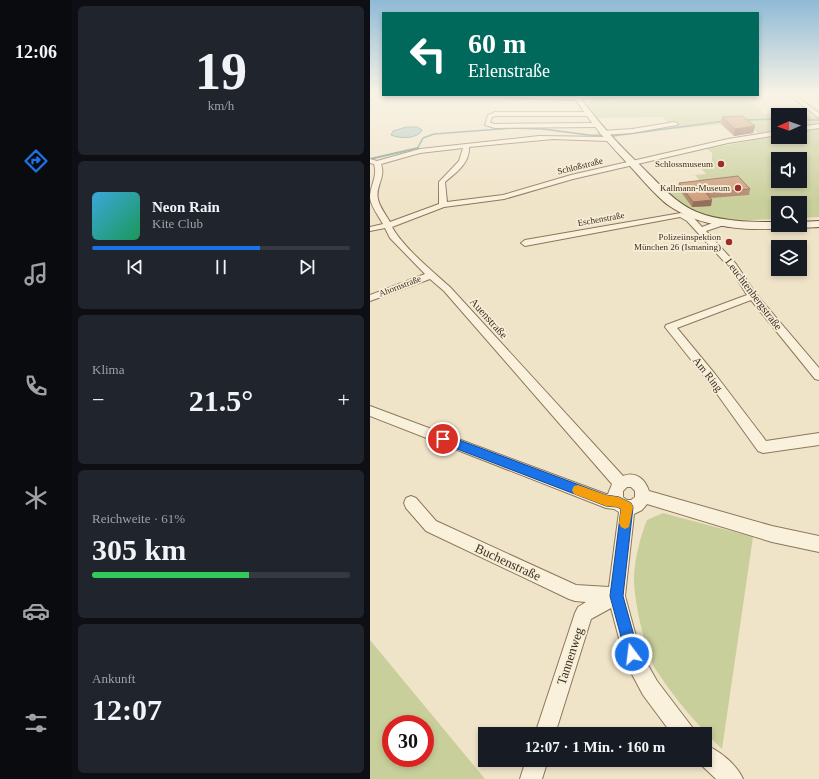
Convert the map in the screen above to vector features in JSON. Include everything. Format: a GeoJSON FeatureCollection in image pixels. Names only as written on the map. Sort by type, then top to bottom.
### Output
{"type":"FeatureCollection","features":[{"type":"Feature","properties":{"kind":"main road"},"geometry":{"type":"LineString","coordinates":[[600,129],[661,193],[682,212],[721,223],[771,225]]}},
{"type":"Feature","properties":{"kind":"main road"},"geometry":{"type":"LineString","coordinates":[[807,225],[819,224]]}},
{"type":"Feature","properties":{"kind":"street"},"geometry":{"type":"LineString","coordinates":[[373,162],[420,152],[466,146],[553,137],[605,136],[642,129]]}},
{"type":"Feature","properties":{"kind":"street","name":"Schloßstraße"},"geometry":{"type":"LineString","coordinates":[[370,230],[389,225],[443,205],[504,197],[571,177],[728,141],[771,134]]}},
{"type":"Feature","properties":{"kind":"street"},"geometry":{"type":"LineString","coordinates":[[443,205],[442,182],[462,164],[467,152],[466,146]]}},
{"type":"Feature","properties":{"kind":"street","name":"Auenstraße"},"geometry":{"type":"LineString","coordinates":[[373,162],[380,172],[375,187],[374,199],[394,236],[431,275],[447,289],[620,483]]}},
{"type":"Feature","properties":{"kind":"street"},"geometry":{"type":"LineString","coordinates":[[682,212],[701,230],[721,223]]}},
{"type":"Feature","properties":{"kind":"street","name":"Eschenstraße"},"geometry":{"type":"LineString","coordinates":[[525,243],[682,212]]}},
{"type":"Feature","properties":{"kind":"street","name":"Leuchtenbergstraße"},"geometry":{"type":"LineString","coordinates":[[701,230],[733,266],[753,296],[819,376]]}},
{"type":"Feature","properties":{"kind":"street","name":"Ahornstraße"},"geometry":{"type":"LineString","coordinates":[[370,298],[431,275]]}},
{"type":"Feature","properties":{"kind":"street","name":"Am Ring"},"geometry":{"type":"LineString","coordinates":[[753,296],[670,327],[763,446],[819,439]]}},
{"type":"Feature","properties":{"kind":"street"},"geometry":{"type":"LineString","coordinates":[[370,411],[606,501],[623,504],[636,506],[642,500],[643,496],[641,488],[634,482],[624,481],[620,483],[615,494],[623,504],[616,596],[632,654],[650,688],[680,727]]}},
{"type":"Feature","properties":{"kind":"street"},"geometry":{"type":"LineString","coordinates":[[643,496],[772,534],[819,544]]}},
{"type":"Feature","properties":{"kind":"street","name":"Buchenstraße"},"geometry":{"type":"LineString","coordinates":[[411,504],[431,526],[575,593],[616,596]]}},
{"type":"Feature","properties":{"kind":"street","name":"Tannenweg"},"geometry":{"type":"LineString","coordinates":[[547,727],[584,614],[616,596]]}},
{"type":"Feature","properties":{"kind":"street"},"geometry":{"type":"LineString","coordinates":[[712,761],[732,779]]}},
{"type":"Feature","properties":{"kind":"street"},"geometry":{"type":"LineString","coordinates":[[531,779],[535,767]]}},
{"type":"Feature","properties":{"kind":"green space"},"geometry":{"type":"Polygon","coordinates":[[[754,129],[771,129],[771,132],[759,134],[754,129]]]}},
{"type":"Feature","properties":{"kind":"green space"},"geometry":{"type":"Polygon","coordinates":[[[819,129],[819,217],[807,218],[807,196],[771,196],[771,219],[718,219],[695,212],[682,205],[663,190],[702,183],[695,175],[706,174],[699,166],[708,164],[705,162],[712,161],[712,153],[707,149],[771,136],[771,144],[807,144],[807,130],[819,129]]]}},
{"type":"Feature","properties":{"kind":"green space"},"geometry":{"type":"Polygon","coordinates":[[[663,513],[753,537],[722,749],[712,739],[712,727],[701,727],[663,681],[652,662],[648,651],[640,624],[634,585],[635,562],[647,520],[663,513]]]}},
{"type":"Feature","properties":{"kind":"green space"},"geometry":{"type":"Polygon","coordinates":[[[370,640],[432,715],[382,715],[382,767],[434,767],[434,717],[485,779],[370,779],[370,640]]]}},
{"type":"Feature","properties":{"kind":"water"},"geometry":{"type":"Polygon","coordinates":[[[398,129],[422,130],[413,137],[399,137],[391,135],[393,131],[398,129]]]}},
{"type":"Feature","properties":{"kind":"building"},"geometry":{"type":"Polygon","coordinates":[[[738,176],[750,189],[706,193],[712,200],[693,202],[679,183],[738,176]]]}},
{"type":"Feature","properties":{"kind":"waterway"},"geometry":{"type":"LineString","coordinates":[[417,148],[423,138],[434,134],[495,129]]}},
{"type":"Feature","properties":{"kind":"waterway"},"geometry":{"type":"LineString","coordinates":[[546,129],[589,135],[613,136],[663,129]]}},
{"type":"Feature","properties":{"kind":"waterway"},"geometry":{"type":"LineString","coordinates":[[370,159],[417,148]]}},
{"type":"Feature","properties":{"kind":"slow traffic"},"geometry":{"type":"LineString","coordinates":[[578,490],[606,501],[619,502],[627,507],[625,523]]}},
{"type":"Feature","properties":{"kind":"place","name":"Schlossmuseum"},"geometry":{"type":"Point","coordinates":[721,164]}},
{"type":"Feature","properties":{"kind":"place","name":"Kallmann-Museum"},"geometry":{"type":"Point","coordinates":[738,188]}},
{"type":"Feature","properties":{"kind":"place","name":"Polizeiinspektion München 26 (Ismaning)"},"geometry":{"type":"Point","coordinates":[729,242]}},
{"type":"Feature","properties":{"kind":"route"},"geometry":{"type":"LineString","coordinates":[[443,439],[606,501],[619,502],[627,507],[616,596],[632,654]]}}]}
